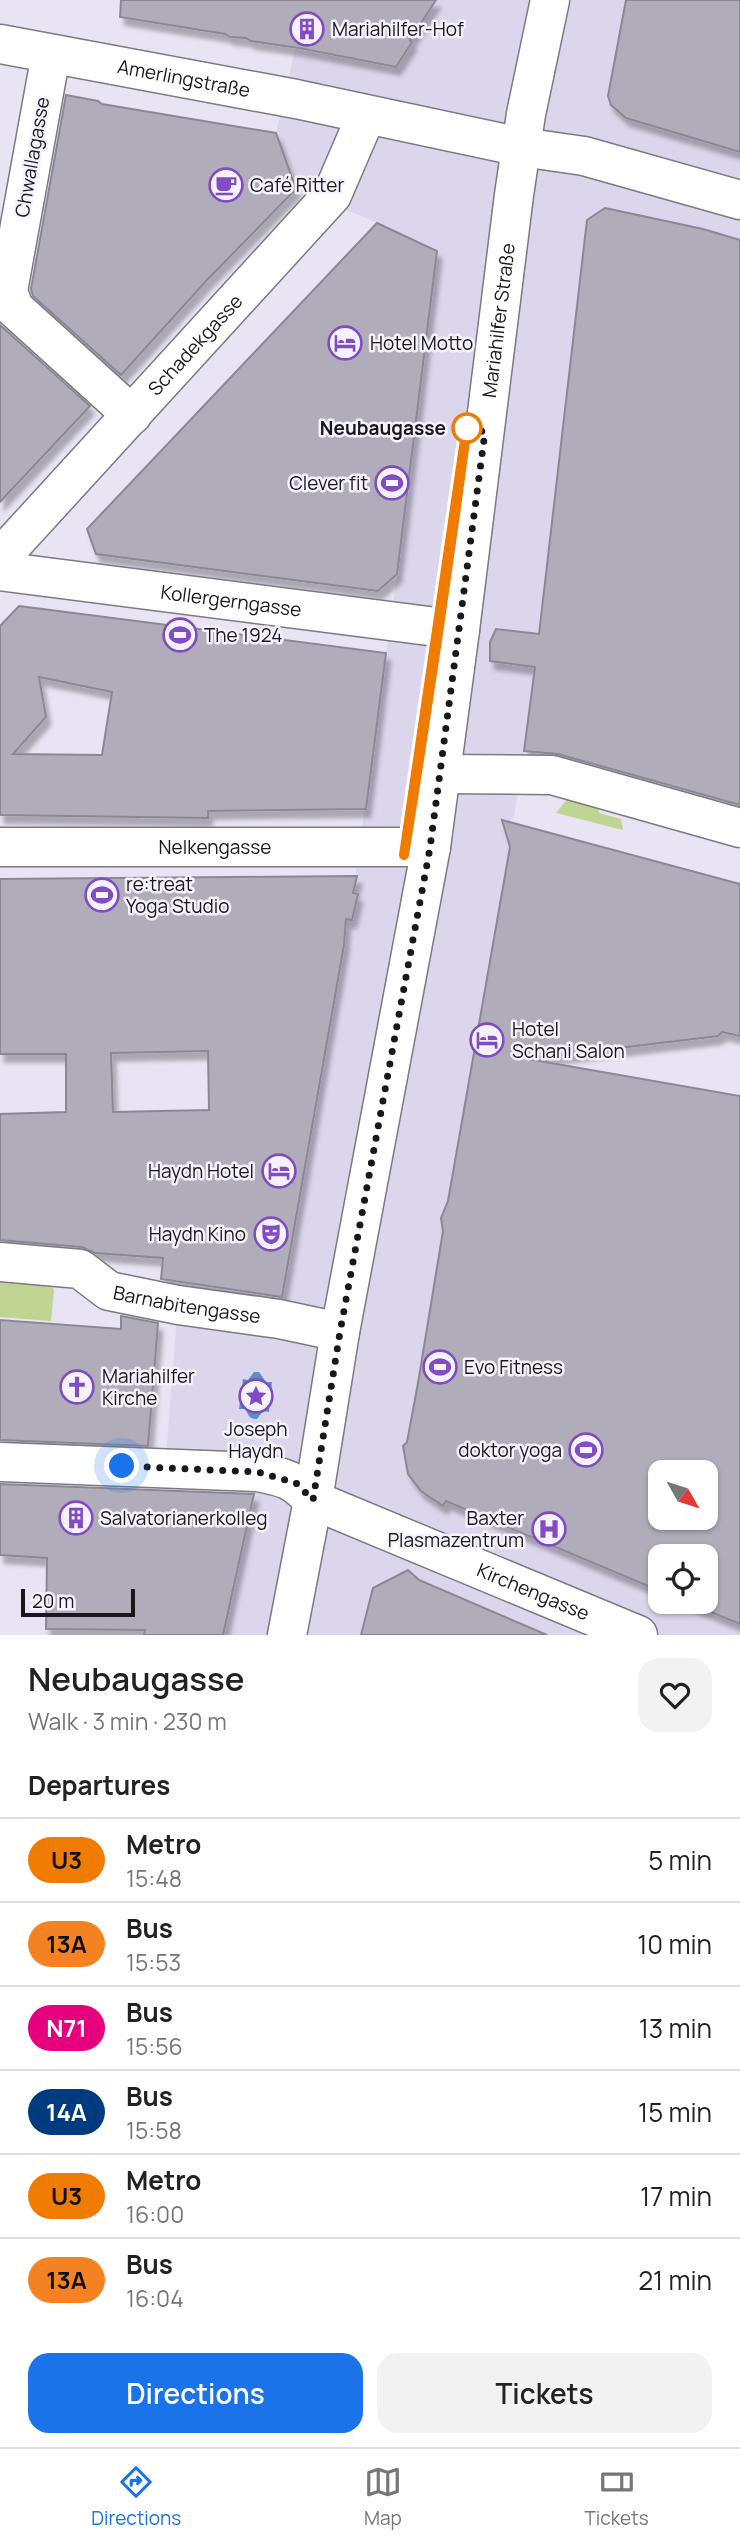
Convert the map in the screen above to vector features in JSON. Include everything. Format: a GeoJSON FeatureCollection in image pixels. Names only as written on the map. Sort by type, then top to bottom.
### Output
{"type":"FeatureCollection","features":[{"type":"Feature","properties":{"kind":"street","name":"Mariahilfer Straße"},"geometry":{"type":"LineString","coordinates":[[287,1635],[442,774],[504,265],[521,147],[550,0]]}},
{"type":"Feature","properties":{"kind":"street","name":"Amerlingstraße"},"geometry":{"type":"LineString","coordinates":[[0,44],[296,99],[521,147]]}},
{"type":"Feature","properties":{"kind":"street","name":"Chwallagasse"},"geometry":{"type":"LineString","coordinates":[[51,54],[8,290],[14,308],[132,415]]}},
{"type":"Feature","properties":{"kind":"street","name":"Schadekgasse"},"geometry":{"type":"LineString","coordinates":[[0,558],[332,195],[366,116]]}},
{"type":"Feature","properties":{"kind":"street"},"geometry":{"type":"LineString","coordinates":[[521,147],[584,156],[740,200]]}},
{"type":"Feature","properties":{"kind":"street","name":"Kollergerngasse"},"geometry":{"type":"LineString","coordinates":[[0,571],[460,630]]}},
{"type":"Feature","properties":{"kind":"street"},"geometry":{"type":"LineString","coordinates":[[442,774],[552,775],[740,828]]}},
{"type":"Feature","properties":{"kind":"street","name":"Nelkengasse"},"geometry":{"type":"LineString","coordinates":[[0,847],[430,848]]}},
{"type":"Feature","properties":{"kind":"street","name":"Barnabitengasse"},"geometry":{"type":"LineString","coordinates":[[0,1262],[80,1269],[108,1291],[178,1305],[279,1319],[340,1332]]}},
{"type":"Feature","properties":{"kind":"street"},"geometry":{"type":"LineString","coordinates":[[0,1462],[258,1472],[296,1483],[313,1500]]}},
{"type":"Feature","properties":{"kind":"street","name":"Kirchengasse"},"geometry":{"type":"LineString","coordinates":[[313,1500],[638,1635]]}},
{"type":"Feature","properties":{"kind":"shaded area"},"geometry":{"type":"Polygon","coordinates":[[[436,0],[626,0],[608,96],[611,105],[626,118],[740,152],[740,240],[699,228],[605,208],[587,220],[524,751],[514,817],[504,827],[506,835],[511,839],[448,1201],[441,1218],[443,1231],[418,1383],[407,1442],[403,1446],[408,1474],[421,1491],[443,1505],[449,1503],[648,1586],[648,1614],[716,1614],[740,1624],[740,1635],[223,1635],[257,1473],[165,1468],[178,1305],[279,1318],[345,939],[346,919],[352,920],[357,894],[353,893],[397,574],[432,249],[296,189],[276,133],[295,49],[396,67],[412,43],[410,40],[436,0]]]}},
{"type":"Feature","properties":{"kind":"green space"},"geometry":{"type":"Polygon","coordinates":[[[572,793],[596,800],[599,813],[621,819],[623,830],[556,813],[572,793]]]}},
{"type":"Feature","properties":{"kind":"green space"},"geometry":{"type":"Polygon","coordinates":[[[0,1275],[52,1286],[54,1290],[51,1321],[0,1317],[0,1275]]]}},
{"type":"Feature","properties":{"kind":"water","name":"Joseph Haydn"},"geometry":{"type":"Polygon","coordinates":[[[254,1372],[259,1372],[266,1382],[272,1382],[269,1412],[263,1411],[257,1419],[250,1417],[246,1409],[239,1409],[243,1379],[248,1380],[254,1372]]]}},
{"type":"Feature","properties":{"kind":"building","name":"Mariahilfer-Hof"},"geometry":{"type":"Polygon","coordinates":[[[121,0],[436,0],[396,67],[120,17],[121,0]]]}},
{"type":"Feature","properties":{"kind":"building"},"geometry":{"type":"Polygon","coordinates":[[[626,0],[740,0],[740,152],[626,118],[611,105],[608,96],[626,0]]]}},
{"type":"Feature","properties":{"kind":"building"},"geometry":{"type":"Polygon","coordinates":[[[66,95],[102,104],[276,133],[296,189],[207,280],[121,375],[33,296],[31,289],[66,95]]]}},
{"type":"Feature","properties":{"kind":"building"},"geometry":{"type":"Polygon","coordinates":[[[605,208],[703,229],[740,240],[740,805],[558,754],[524,751],[535,667],[490,661],[490,642],[496,629],[539,634],[587,220],[605,208]]]}},
{"type":"Feature","properties":{"kind":"building"},"geometry":{"type":"Polygon","coordinates":[[[377,223],[437,251],[397,574],[378,591],[96,554],[87,529],[377,223]]]}},
{"type":"Feature","properties":{"kind":"building"},"geometry":{"type":"Polygon","coordinates":[[[0,325],[90,406],[0,502],[0,325]]]}},
{"type":"Feature","properties":{"kind":"building"},"geometry":{"type":"Polygon","coordinates":[[[19,606],[386,653],[366,809],[208,811],[208,818],[0,815],[0,626],[19,606]],[[39,677],[46,717],[13,754],[102,755],[112,692],[39,677]]]}},
{"type":"Feature","properties":{"kind":"building"},"geometry":{"type":"Polygon","coordinates":[[[502,820],[740,884],[740,1036],[722,1032],[718,1036],[528,1059],[740,1096],[740,1624],[716,1614],[718,1614],[718,1544],[648,1544],[648,1586],[446,1501],[443,1506],[421,1491],[408,1474],[403,1446],[407,1442],[418,1383],[443,1231],[441,1218],[448,1201],[510,847],[502,820]]]}},
{"type":"Feature","properties":{"kind":"building"},"geometry":{"type":"Polygon","coordinates":[[[357,876],[353,893],[358,894],[352,920],[346,919],[344,945],[282,1297],[161,1279],[163,1258],[95,1253],[82,1247],[0,1240],[0,1114],[66,1112],[66,1054],[0,1054],[0,879],[357,876]],[[208,1051],[111,1053],[113,1112],[209,1110],[208,1051]]]}},
{"type":"Feature","properties":{"kind":"building","name":"Mariahilfer Kirche"},"geometry":{"type":"Polygon","coordinates":[[[121,1316],[158,1323],[148,1446],[0,1440],[0,1320],[121,1329],[121,1316]]]}},
{"type":"Feature","properties":{"kind":"building"},"geometry":{"type":"Polygon","coordinates":[[[0,1484],[254,1494],[223,1635],[144,1635],[145,1630],[46,1629],[47,1558],[0,1555],[0,1484]]]}},
{"type":"Feature","properties":{"kind":"building"},"geometry":{"type":"Polygon","coordinates":[[[408,1570],[419,1580],[547,1635],[361,1635],[373,1588],[408,1570]]]}},
{"type":"Feature","properties":{"kind":"metro line","name":"U3"},"geometry":{"type":"LineString","coordinates":[[467,426],[442,605],[404,855],[442,603],[467,426]]}},
{"type":"Feature","properties":{"kind":"place","name":"Mariahilfer-Hof"},"geometry":{"type":"Point","coordinates":[307,29]}},
{"type":"Feature","properties":{"kind":"place","name":"Café Ritter"},"geometry":{"type":"Point","coordinates":[226,185]}},
{"type":"Feature","properties":{"kind":"place","name":"Hotel Motto"},"geometry":{"type":"Point","coordinates":[345,343]}},
{"type":"Feature","properties":{"kind":"place","name":"Neubaugasse"},"geometry":{"type":"Point","coordinates":[467,428]}},
{"type":"Feature","properties":{"kind":"place","name":"Clever fit"},"geometry":{"type":"Point","coordinates":[392,483]}},
{"type":"Feature","properties":{"kind":"place","name":"The 1924"},"geometry":{"type":"Point","coordinates":[180,635]}},
{"type":"Feature","properties":{"kind":"place","name":"re:treat Yoga Studio"},"geometry":{"type":"Point","coordinates":[102,895]}},
{"type":"Feature","properties":{"kind":"place","name":"Hotel Schani Salon"},"geometry":{"type":"Point","coordinates":[487,1040]}},
{"type":"Feature","properties":{"kind":"place","name":"Haydn Hotel"},"geometry":{"type":"Point","coordinates":[279,1171]}},
{"type":"Feature","properties":{"kind":"place","name":"Haydn Kino"},"geometry":{"type":"Point","coordinates":[271,1234]}},
{"type":"Feature","properties":{"kind":"place","name":"Evo Fitness"},"geometry":{"type":"Point","coordinates":[440,1367]}},
{"type":"Feature","properties":{"kind":"place","name":"Mariahilfer Kirche"},"geometry":{"type":"Point","coordinates":[77,1387]}},
{"type":"Feature","properties":{"kind":"place","name":"Joseph Haydn"},"geometry":{"type":"Point","coordinates":[256,1396]}},
{"type":"Feature","properties":{"kind":"place","name":"doktor yoga"},"geometry":{"type":"Point","coordinates":[586,1450]}},
{"type":"Feature","properties":{"kind":"place","name":"Salvatorianerkolleg"},"geometry":{"type":"Point","coordinates":[76,1518]}},
{"type":"Feature","properties":{"kind":"place","name":"Baxter Plasmazentrum"},"geometry":{"type":"Point","coordinates":[549,1529]}},
{"type":"Feature","properties":{"kind":"route"},"geometry":{"type":"LineString","coordinates":[[122,1466],[258,1472],[296,1483],[313,1500],[340,1332],[442,774],[485,432],[467,428]]}}]}
